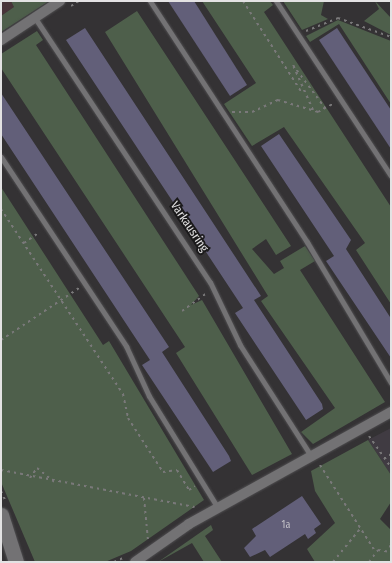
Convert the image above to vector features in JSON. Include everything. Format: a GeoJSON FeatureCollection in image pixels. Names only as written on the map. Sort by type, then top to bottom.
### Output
{"type":"FeatureCollection","features":[{"type":"Feature","properties":{"kind":"main road"},"geometry":{"type":"LineString","coordinates":[[1,515],[23,562]]}},
{"type":"Feature","properties":{"kind":"main road"},"geometry":{"type":"LineString","coordinates":[[10,537],[16,562]]}},
{"type":"Feature","properties":{"kind":"street"},"geometry":{"type":"LineString","coordinates":[[1,40],[60,1]]}},
{"type":"Feature","properties":{"kind":"street"},"geometry":{"type":"LineString","coordinates":[[138,561],[218,508],[391,412]]}},
{"type":"Feature","properties":{"kind":"lane"},"geometry":{"type":"LineString","coordinates":[[150,1],[308,242],[391,384]]}},
{"type":"Feature","properties":{"kind":"lane"},"geometry":{"type":"LineString","coordinates":[[276,1],[391,176]]}},
{"type":"Feature","properties":{"kind":"lane","name":"Varkausring"},"geometry":{"type":"LineString","coordinates":[[35,17],[214,289],[240,345],[311,457]]}},
{"type":"Feature","properties":{"kind":"lane"},"geometry":{"type":"LineString","coordinates":[[1,157],[126,346],[149,396],[218,508]]}},
{"type":"Feature","properties":{"kind":"path"},"geometry":{"type":"LineString","coordinates":[[243,1],[313,110]]}},
{"type":"Feature","properties":{"kind":"path"},"geometry":{"type":"LineString","coordinates":[[302,34],[338,18],[391,38]]}},
{"type":"Feature","properties":{"kind":"path"},"geometry":{"type":"LineString","coordinates":[[302,93],[293,65],[326,108]]}},
{"type":"Feature","properties":{"kind":"path"},"geometry":{"type":"LineString","coordinates":[[225,116],[239,110],[252,112],[278,100],[313,110],[326,108],[340,98]]}},
{"type":"Feature","properties":{"kind":"path"},"geometry":{"type":"LineString","coordinates":[[1,209],[123,394],[128,418],[163,472],[177,470],[189,490],[202,482]]}},
{"type":"Feature","properties":{"kind":"path"},"geometry":{"type":"LineString","coordinates":[[24,243],[49,227]]}},
{"type":"Feature","properties":{"kind":"path"},"geometry":{"type":"LineString","coordinates":[[1,340],[85,284]]}},
{"type":"Feature","properties":{"kind":"path"},"geometry":{"type":"LineString","coordinates":[[182,311],[214,289]]}},
{"type":"Feature","properties":{"kind":"path"},"geometry":{"type":"LineString","coordinates":[[364,428],[391,468]]}},
{"type":"Feature","properties":{"kind":"path"},"geometry":{"type":"LineString","coordinates":[[384,459],[391,454]]}},
{"type":"Feature","properties":{"kind":"path"},"geometry":{"type":"LineString","coordinates":[[311,457],[375,551]]}},
{"type":"Feature","properties":{"kind":"path"},"geometry":{"type":"LineString","coordinates":[[30,478],[37,468],[54,482]]}},
{"type":"Feature","properties":{"kind":"path"},"geometry":{"type":"LineString","coordinates":[[1,470],[30,478],[202,508]]}},
{"type":"Feature","properties":{"kind":"path"},"geometry":{"type":"LineString","coordinates":[[144,498],[148,543]]}},
{"type":"Feature","properties":{"kind":"path"},"geometry":{"type":"LineString","coordinates":[[333,562],[360,528]]}},
{"type":"Feature","properties":{"kind":"path"},"geometry":{"type":"LineString","coordinates":[[375,551],[390,549]]}},
{"type":"Feature","properties":{"kind":"path"},"geometry":{"type":"LineString","coordinates":[[351,562],[369,562],[375,551]]}},
{"type":"Feature","properties":{"kind":"shaded area"},"geometry":{"type":"Polygon","coordinates":[[[1,1],[11,1],[14,7],[1,16],[1,1]]]}},
{"type":"Feature","properties":{"kind":"shaded area"},"geometry":{"type":"Polygon","coordinates":[[[391,428],[391,475],[368,440],[391,428]]]}},
{"type":"Feature","properties":{"kind":"green space"},"geometry":{"type":"Polygon","coordinates":[[[11,1],[49,1],[1,32],[1,16],[14,7],[11,1]]]}},
{"type":"Feature","properties":{"kind":"green space"},"geometry":{"type":"Polygon","coordinates":[[[202,1],[270,1],[273,5],[264,12],[391,207],[391,304],[356,250],[365,243],[284,127],[252,146],[224,104],[256,83],[202,1]]]}},
{"type":"Feature","properties":{"kind":"green space"},"geometry":{"type":"Polygon","coordinates":[[[283,1],[324,1],[321,15],[328,19],[302,30],[283,1]]]}},
{"type":"Feature","properties":{"kind":"green space"},"geometry":{"type":"Polygon","coordinates":[[[375,1],[391,18],[391,35],[364,21],[379,9],[375,1]]]}},
{"type":"Feature","properties":{"kind":"green space"},"geometry":{"type":"Polygon","coordinates":[[[137,11],[291,246],[276,255],[266,239],[252,249],[274,274],[284,268],[280,261],[305,246],[315,261],[300,270],[385,402],[313,444],[301,432],[335,408],[261,301],[268,296],[105,32],[137,11]]]}},
{"type":"Feature","properties":{"kind":"green space"},"geometry":{"type":"Polygon","coordinates":[[[338,20],[391,41],[391,104],[339,24],[310,42],[306,36],[338,20]]]}},
{"type":"Feature","properties":{"kind":"green space"},"geometry":{"type":"Polygon","coordinates":[[[37,31],[43,40],[36,45],[199,296],[191,305],[202,300],[292,454],[252,475],[176,353],[185,347],[1,68],[1,54],[37,31]]]}},
{"type":"Feature","properties":{"kind":"green space"},"geometry":{"type":"Polygon","coordinates":[[[1,187],[103,345],[109,341],[204,500],[131,551],[105,562],[35,562],[1,482],[1,187]]]}},
{"type":"Feature","properties":{"kind":"green space"},"geometry":{"type":"Polygon","coordinates":[[[368,440],[391,475],[391,502],[380,519],[391,530],[391,562],[315,562],[307,549],[335,523],[315,491],[311,471],[368,440]]]}},
{"type":"Feature","properties":{"kind":"green space"},"geometry":{"type":"Polygon","coordinates":[[[211,525],[213,530],[205,536],[222,562],[204,562],[192,543],[158,562],[211,525]]]}},
{"type":"Feature","properties":{"kind":"building"},"geometry":{"type":"Polygon","coordinates":[[[168,1],[194,1],[247,85],[230,96],[168,1]]]}},
{"type":"Feature","properties":{"kind":"building"},"geometry":{"type":"Polygon","coordinates":[[[85,28],[261,296],[254,300],[322,404],[323,409],[306,420],[235,313],[243,308],[66,40],[85,28]]]}},
{"type":"Feature","properties":{"kind":"building"},"geometry":{"type":"Polygon","coordinates":[[[337,28],[391,110],[391,149],[319,40],[337,28]]]}},
{"type":"Feature","properties":{"kind":"building"},"geometry":{"type":"Polygon","coordinates":[[[1,93],[169,347],[162,352],[231,461],[213,472],[142,365],[150,360],[1,134],[1,93]]]}},
{"type":"Feature","properties":{"kind":"building"},"geometry":{"type":"Polygon","coordinates":[[[279,134],[351,240],[346,249],[390,317],[391,358],[326,261],[334,256],[261,146],[279,134]]]}},
{"type":"Feature","properties":{"kind":"building"},"geometry":{"type":"Polygon","coordinates":[[[302,496],[321,524],[314,529],[316,533],[308,539],[305,534],[270,557],[265,550],[250,557],[244,548],[256,536],[252,529],[302,496]]]}}]}
